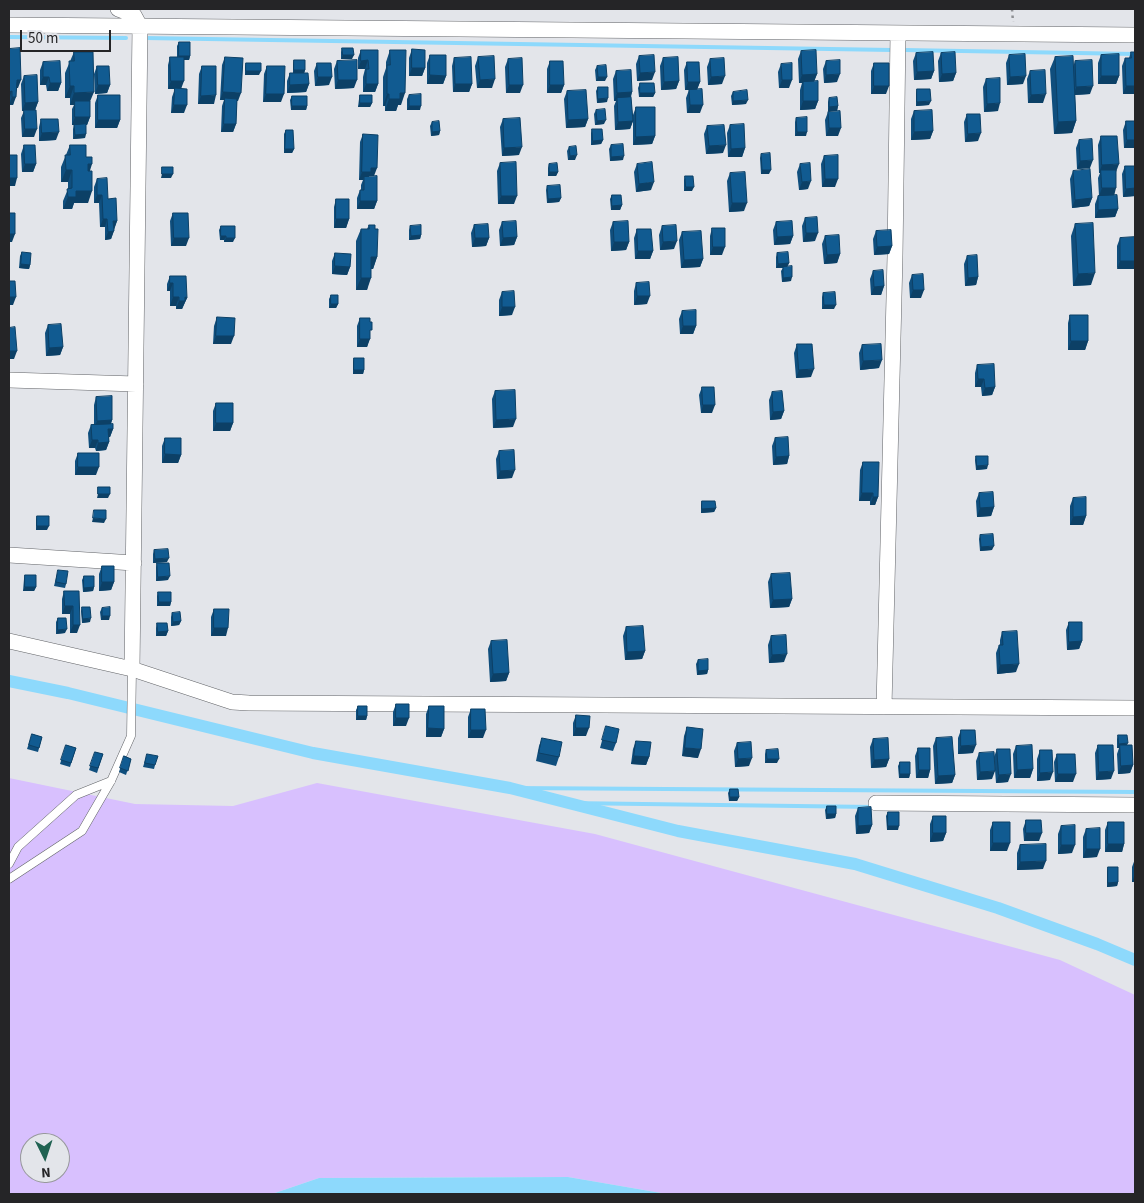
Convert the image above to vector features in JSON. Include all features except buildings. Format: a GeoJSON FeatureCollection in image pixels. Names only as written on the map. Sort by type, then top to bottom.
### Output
{"type":"FeatureCollection","features":[{"type":"Feature","properties":{"kind":"street"},"geometry":{"type":"LineString","coordinates":[[118,9],[134,15],[139,23],[132,675]]}},
{"type":"Feature","properties":{"kind":"street"},"geometry":{"type":"LineString","coordinates":[[9,25],[139,23],[1135,35]]}},
{"type":"Feature","properties":{"kind":"street"},"geometry":{"type":"LineString","coordinates":[[884,707],[895,266],[898,33]]}},
{"type":"Feature","properties":{"kind":"street"},"geometry":{"type":"LineString","coordinates":[[9,380],[136,384]]}},
{"type":"Feature","properties":{"kind":"street"},"geometry":{"type":"LineString","coordinates":[[9,555],[134,563]]}},
{"type":"Feature","properties":{"kind":"street"},"geometry":{"type":"LineString","coordinates":[[9,641],[232,702],[1135,708]]}},
{"type":"Feature","properties":{"kind":"street"},"geometry":{"type":"LineString","coordinates":[[876,803],[1135,805]]}},
{"type":"Feature","properties":{"kind":"lane"},"geometry":{"type":"LineString","coordinates":[[9,879],[82,831],[111,781],[131,736],[132,675]]}},
{"type":"Feature","properties":{"kind":"lane"},"geometry":{"type":"LineString","coordinates":[[9,864],[18,847],[76,795],[111,781]]}},
{"type":"Feature","properties":{"kind":"shaded area"},"geometry":{"type":"Polygon","coordinates":[[[9,778],[135,804],[233,806],[317,783],[595,834],[1060,960],[1135,995],[1135,1194],[667,1194],[568,1177],[319,1178],[272,1194],[9,1194],[9,778]]]}},
{"type":"Feature","properties":{"kind":"water"},"geometry":{"type":"Polygon","coordinates":[[[568,1177],[667,1194],[272,1194],[319,1178],[568,1177]]]}},
{"type":"Feature","properties":{"kind":"waterway"},"geometry":{"type":"LineString","coordinates":[[9,37],[126,38]]}},
{"type":"Feature","properties":{"kind":"waterway"},"geometry":{"type":"LineString","coordinates":[[145,38],[892,50]]}},
{"type":"Feature","properties":{"kind":"waterway"},"geometry":{"type":"LineString","coordinates":[[904,50],[1135,54]]}},
{"type":"Feature","properties":{"kind":"waterway"},"geometry":{"type":"LineString","coordinates":[[9,681],[68,693],[313,753],[510,788],[678,831],[855,864],[998,908],[1135,960]]}},
{"type":"Feature","properties":{"kind":"waterway"},"geometry":{"type":"LineString","coordinates":[[510,788],[1135,792]]}},
{"type":"Feature","properties":{"kind":"waterway"},"geometry":{"type":"LineString","coordinates":[[567,803],[873,807]]}}]}
